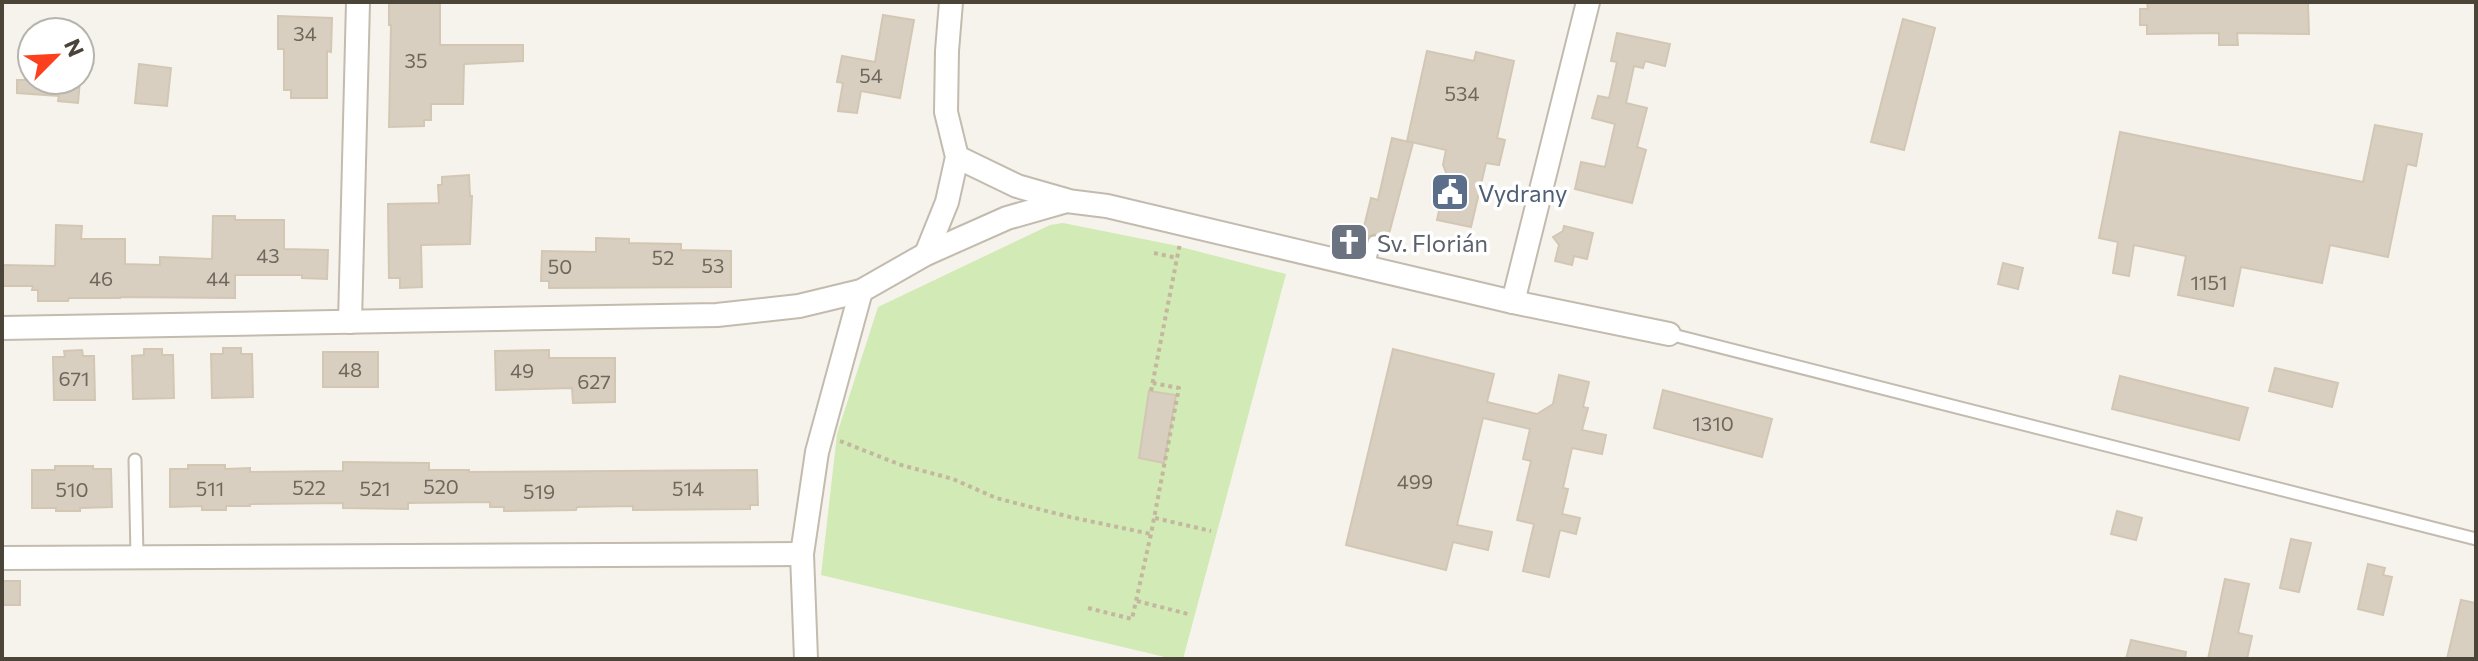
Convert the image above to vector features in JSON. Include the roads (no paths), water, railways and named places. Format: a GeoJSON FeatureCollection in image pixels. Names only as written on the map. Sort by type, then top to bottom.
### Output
{"type":"FeatureCollection","features":[{"type":"Feature","properties":{"kind":"street"},"geometry":{"type":"LineString","coordinates":[[350,322],[358,2]]}},
{"type":"Feature","properties":{"kind":"street"},"geometry":{"type":"LineString","coordinates":[[926,254],[947,202],[957,157],[946,112],[951,2]]}},
{"type":"Feature","properties":{"kind":"street"},"geometry":{"type":"LineString","coordinates":[[1513,302],[1588,2]]}},
{"type":"Feature","properties":{"kind":"street"},"geometry":{"type":"LineString","coordinates":[[957,157],[1017,186],[1067,201],[1107,206],[1513,302],[1669,334]]}},
{"type":"Feature","properties":{"kind":"street"},"geometry":{"type":"LineString","coordinates":[[2,328],[717,315],[799,306],[861,291],[926,254],[1007,218],[1067,201]]}},
{"type":"Feature","properties":{"kind":"street"},"geometry":{"type":"LineString","coordinates":[[806,659],[802,554],[821,437],[861,291]]}},
{"type":"Feature","properties":{"kind":"street"},"geometry":{"type":"LineString","coordinates":[[2,558],[802,554]]}},
{"type":"Feature","properties":{"kind":"lane"},"geometry":{"type":"LineString","coordinates":[[1368,268],[1374,242]]}},
{"type":"Feature","properties":{"kind":"lane"},"geometry":{"type":"LineString","coordinates":[[1669,334],[2476,539]]}},
{"type":"Feature","properties":{"kind":"lane"},"geometry":{"type":"LineString","coordinates":[[135,460],[137,556]]}},
{"type":"Feature","properties":{"kind":"place","name":"Vydrany"},"geometry":{"type":"Point","coordinates":[1450,192]}},
{"type":"Feature","properties":{"kind":"place","name":"Sv. Florián"},"geometry":{"type":"Point","coordinates":[1349,242]}}]}
